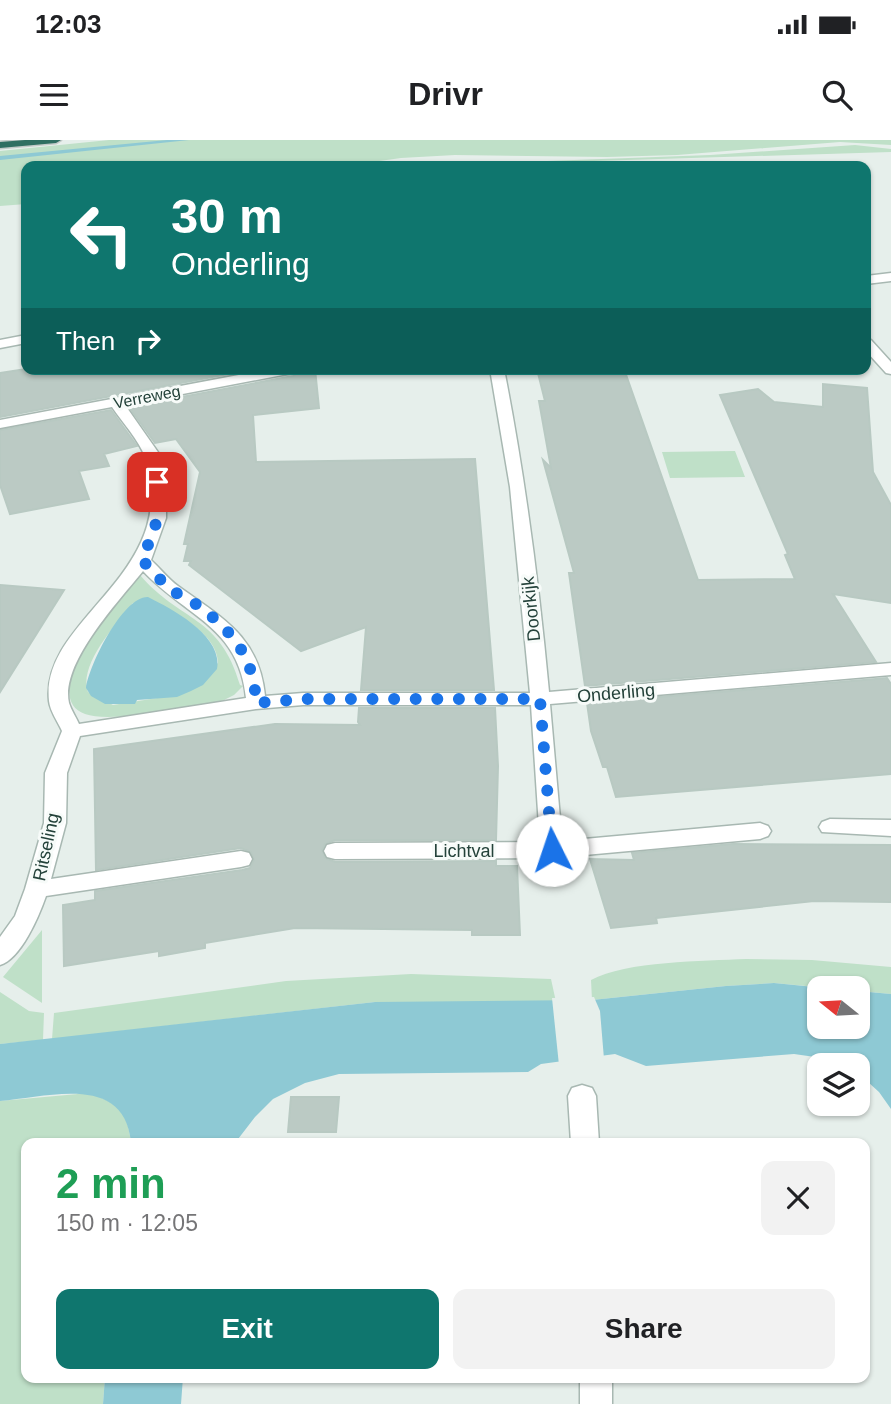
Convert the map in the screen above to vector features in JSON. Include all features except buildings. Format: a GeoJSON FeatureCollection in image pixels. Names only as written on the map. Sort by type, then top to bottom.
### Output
{"type":"FeatureCollection","features":[{"type":"Feature","properties":{"kind":"highway"},"geometry":{"type":"LineString","coordinates":[[0,145],[56,140]]}},
{"type":"Feature","properties":{"kind":"street"},"geometry":{"type":"LineString","coordinates":[[871,279],[891,277]]}},
{"type":"Feature","properties":{"kind":"street"},"geometry":{"type":"LineString","coordinates":[[0,344],[21,340]]}},
{"type":"Feature","properties":{"kind":"street"},"geometry":{"type":"LineString","coordinates":[[871,348],[891,370]]}},
{"type":"Feature","properties":{"kind":"street","name":"Verreweg"},"geometry":{"type":"LineString","coordinates":[[0,424],[117,404],[240,375]]}},
{"type":"Feature","properties":{"kind":"street","name":"Doorkijk"},"geometry":{"type":"LineString","coordinates":[[499,375],[512,438],[540,699],[552,850]]}},
{"type":"Feature","properties":{"kind":"street"},"geometry":{"type":"LineString","coordinates":[[72,731],[59,702],[63,670],[77,643],[142,561],[158,518],[157,482],[152,455],[117,404]]}},
{"type":"Feature","properties":{"kind":"street"},"geometry":{"type":"LineString","coordinates":[[142,561],[169,588],[193,602],[228,631],[246,654],[255,680],[256,703]]}},
{"type":"Feature","properties":{"kind":"street","name":"Onderling"},"geometry":{"type":"LineString","coordinates":[[72,731],[256,703],[303,699],[540,699],[891,669]]}},
{"type":"Feature","properties":{"kind":"street","name":"Ritseling"},"geometry":{"type":"LineString","coordinates":[[0,956],[26,919],[37,889],[55,823],[56,773],[72,731]]}},
{"type":"Feature","properties":{"kind":"street"},"geometry":{"type":"LineString","coordinates":[[830,827],[891,828]]}},
{"type":"Feature","properties":{"kind":"street","name":"Lichtval"},"geometry":{"type":"LineString","coordinates":[[335,851],[552,850],[760,831]]}},
{"type":"Feature","properties":{"kind":"street"},"geometry":{"type":"LineString","coordinates":[[37,889],[241,859]]}},
{"type":"Feature","properties":{"kind":"street"},"geometry":{"type":"LineString","coordinates":[[582,1096],[585,1138]]}},
{"type":"Feature","properties":{"kind":"street"},"geometry":{"type":"LineString","coordinates":[[596,1383],[596,1404]]}},
{"type":"Feature","properties":{"kind":"green space"},"geometry":{"type":"Polygon","coordinates":[[[109,140],[891,140],[891,145],[840,142],[677,155],[607,157],[455,155],[379,161],[21,161],[21,204],[0,206],[0,151],[109,140]]]}},
{"type":"Feature","properties":{"kind":"green space"},"geometry":{"type":"Polygon","coordinates":[[[855,145],[891,149],[891,152],[547,161],[710,155],[855,145]]]}},
{"type":"Feature","properties":{"kind":"green space"},"geometry":{"type":"Polygon","coordinates":[[[735,451],[745,477],[670,478],[662,452],[735,451]]]}},
{"type":"Feature","properties":{"kind":"green space"},"geometry":{"type":"Polygon","coordinates":[[[140,575],[222,645],[232,662],[240,685],[243,686],[234,695],[220,702],[113,717],[85,714],[72,704],[70,688],[76,667],[87,645],[140,575]],[[153,600],[133,603],[109,633],[89,670],[86,681],[88,692],[113,705],[176,695],[218,663],[211,642],[203,633],[153,600]]]}},
{"type":"Feature","properties":{"kind":"green space"},"geometry":{"type":"Polygon","coordinates":[[[42,930],[42,1003],[3,977],[42,930]]]}},
{"type":"Feature","properties":{"kind":"green space"},"geometry":{"type":"Polygon","coordinates":[[[746,959],[812,960],[891,967],[891,994],[870,992],[870,976],[807,976],[807,986],[774,983],[726,986],[592,1000],[591,980],[624,969],[666,963],[746,959]]]}},
{"type":"Feature","properties":{"kind":"green space"},"geometry":{"type":"Polygon","coordinates":[[[411,974],[551,979],[556,1002],[375,1002],[52,1039],[54,1013],[286,981],[411,974]]]}},
{"type":"Feature","properties":{"kind":"green space"},"geometry":{"type":"Polygon","coordinates":[[[0,992],[29,1011],[44,1013],[43,1040],[0,1044],[0,992]]]}},
{"type":"Feature","properties":{"kind":"green space"},"geometry":{"type":"Polygon","coordinates":[[[89,1093],[120,1110],[130,1132],[131,1138],[21,1138],[21,1383],[105,1383],[103,1404],[0,1404],[0,1101],[89,1093]]]}},
{"type":"Feature","properties":{"kind":"water"},"geometry":{"type":"Polygon","coordinates":[[[148,597],[183,617],[205,635],[217,657],[217,669],[203,685],[177,697],[137,700],[135,704],[105,704],[91,696],[86,688],[93,664],[118,619],[138,600],[148,597]]]}},
{"type":"Feature","properties":{"kind":"water"},"geometry":{"type":"Polygon","coordinates":[[[774,983],[807,986],[807,1040],[870,1040],[870,992],[891,994],[891,1109],[870,1084],[870,1053],[807,1053],[807,1056],[794,1054],[646,1066],[615,1054],[541,1064],[528,1072],[339,1074],[305,1083],[273,1099],[239,1138],[130,1138],[126,1121],[115,1106],[100,1098],[82,1094],[0,1101],[0,1044],[375,1002],[592,1000],[726,986],[774,983]]]}},
{"type":"Feature","properties":{"kind":"water"},"geometry":{"type":"Polygon","coordinates":[[[105,1383],[183,1383],[181,1404],[103,1404],[105,1383]]]}},
{"type":"Feature","properties":{"kind":"pier"},"geometry":{"type":"Polygon","coordinates":[[[594,997],[600,1011],[604,1059],[559,1065],[552,998],[594,997]]]}},
{"type":"Feature","properties":{"kind":"waterway"},"geometry":{"type":"LineString","coordinates":[[0,158],[186,140]]}},
{"type":"Feature","properties":{"kind":"route"},"geometry":{"type":"LineString","coordinates":[[157,482],[158,518],[142,561],[169,588],[193,602],[228,631],[246,654],[255,680],[256,703],[303,699],[540,699],[552,850]]}}]}
